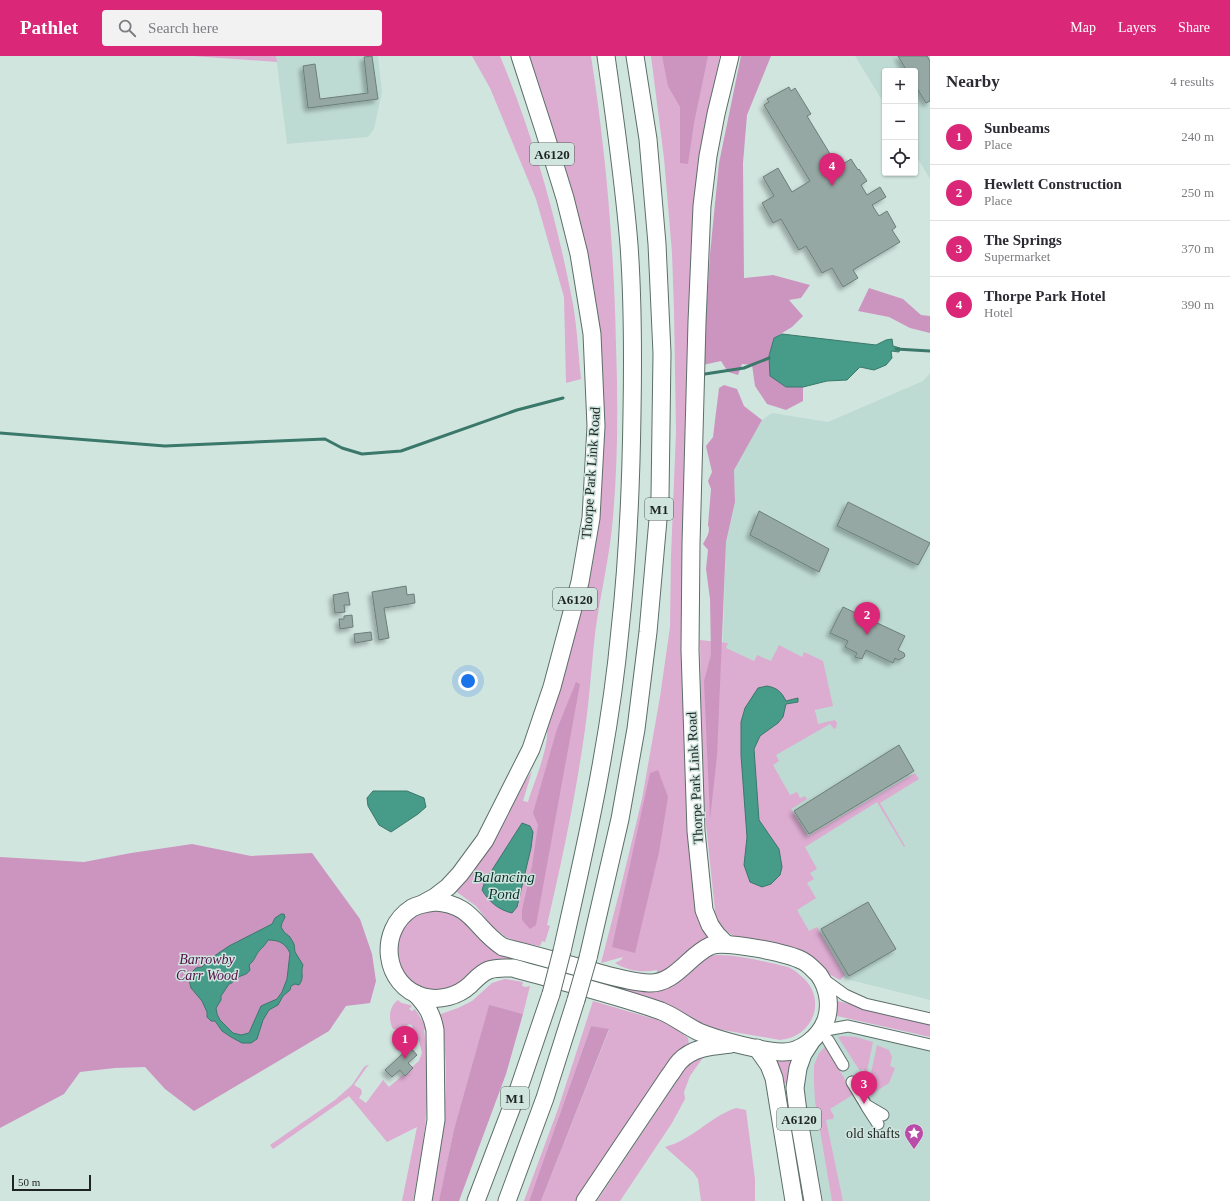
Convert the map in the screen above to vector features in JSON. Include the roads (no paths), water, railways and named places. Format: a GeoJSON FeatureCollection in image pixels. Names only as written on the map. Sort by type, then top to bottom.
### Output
{"type":"FeatureCollection","features":[{"type":"Feature","properties":{"kind":"highway","name":"Thorpe Park Link Road"},"geometry":{"type":"LineString","coordinates":[[423,1201],[436,1120],[435,1030],[432,1017],[425,1004],[395,975],[390,962],[388,947],[391,933],[398,920],[413,908],[444,890],[460,874],[485,840],[531,749],[552,687],[580,582],[591,518],[596,426],[592,334],[579,254],[544,130],[520,56]]}},
{"type":"Feature","properties":{"kind":"highway","name":"M1"},"geometry":{"type":"LineString","coordinates":[[476,1201],[519,1088],[551,994],[562,952],[593,813],[608,722],[620,631],[630,499],[633,353],[629,246],[619,142],[606,56]]}},
{"type":"Feature","properties":{"kind":"highway","name":"M1"},"geometry":{"type":"LineString","coordinates":[[506,1201],[545,1098],[588,958],[620,819],[636,729],[648,632],[660,497],[662,353],[657,244],[648,139],[635,56]]}},
{"type":"Feature","properties":{"kind":"highway","name":"Thorpe Park Link Road"},"geometry":{"type":"LineString","coordinates":[[726,944],[710,925],[704,910],[696,831],[690,650],[696,344],[702,206],[708,156],[716,114],[730,56]]}},
{"type":"Feature","properties":{"kind":"highway"},"geometry":{"type":"LineString","coordinates":[[416,994],[432,998],[448,997],[463,990],[482,973],[499,968],[513,968],[623,999],[662,1012],[700,1032],[739,1044],[781,1052],[800,1048],[819,1039],[827,1015],[829,1003],[826,989],[821,978],[813,968],[803,961],[793,957],[746,946],[726,944],[713,945],[696,954],[671,976],[662,981],[648,983],[626,980],[504,947],[494,941],[466,911],[457,906],[446,902],[424,903]]}},
{"type":"Feature","properties":{"kind":"highway","name":"A6120"},"geometry":{"type":"LineString","coordinates":[[813,1201],[795,1088],[798,1068],[803,1054],[819,1039]]}},
{"type":"Feature","properties":{"kind":"highway"},"geometry":{"type":"LineString","coordinates":[[585,1201],[680,1061],[687,1055],[699,1050],[714,1046],[739,1044]]}},
{"type":"Feature","properties":{"kind":"highway","name":"A6120"},"geometry":{"type":"LineString","coordinates":[[757,1048],[769,1065],[774,1078],[794,1201]]}},
{"type":"Feature","properties":{"kind":"street"},"geometry":{"type":"LineString","coordinates":[[821,978],[854,1001],[930,1019]]}},
{"type":"Feature","properties":{"kind":"street"},"geometry":{"type":"LineString","coordinates":[[843,1066],[819,1039],[826,1030],[848,1026],[930,1045]]}},
{"type":"Feature","properties":{"kind":"street"},"geometry":{"type":"LineString","coordinates":[[852,1082],[866,1104],[880,1120]]}},
{"type":"Feature","properties":{"kind":"water"},"geometry":{"type":"Polygon","coordinates":[[[782,334],[876,345],[892,339],[893,346],[900,348],[899,352],[891,351],[892,358],[886,365],[874,370],[860,367],[847,380],[827,381],[803,387],[786,387],[770,376],[769,356],[774,338],[782,334]]]}},
{"type":"Feature","properties":{"kind":"water"},"geometry":{"type":"Polygon","coordinates":[[[767,686],[778,690],[786,701],[798,698],[798,702],[786,704],[783,717],[778,723],[760,736],[754,749],[759,820],[779,849],[782,867],[780,875],[771,884],[762,887],[750,882],[744,865],[747,837],[741,755],[741,722],[745,708],[758,688],[767,686]]]}},
{"type":"Feature","properties":{"kind":"water"},"geometry":{"type":"Polygon","coordinates":[[[373,791],[407,791],[424,798],[426,807],[391,832],[379,825],[368,806],[367,798],[373,791]]]}},
{"type":"Feature","properties":{"kind":"water","name":"Balancing Pond"},"geometry":{"type":"Polygon","coordinates":[[[522,823],[530,826],[533,832],[531,848],[517,907],[512,913],[495,905],[482,890],[485,881],[522,823]]]}},
{"type":"Feature","properties":{"kind":"water"},"geometry":{"type":"Polygon","coordinates":[[[281,914],[284,914],[285,917],[281,927],[290,937],[294,944],[295,952],[303,965],[302,980],[299,985],[295,984],[291,986],[290,990],[283,996],[278,1005],[269,1010],[263,1020],[257,1039],[251,1043],[242,1043],[222,1031],[215,1021],[211,1021],[207,1017],[207,1012],[202,1001],[191,988],[189,980],[192,972],[196,968],[202,967],[210,959],[229,946],[272,924],[275,918],[281,914]],[[268,940],[259,951],[249,965],[249,972],[229,984],[221,996],[221,1000],[216,1008],[217,1014],[220,1020],[233,1033],[241,1035],[249,1033],[261,1006],[277,999],[282,992],[287,979],[290,953],[284,944],[268,940]]]}},
{"type":"Feature","properties":{"kind":"waterway"},"geometry":{"type":"LineString","coordinates":[[896,349],[930,351]]}},
{"type":"Feature","properties":{"kind":"waterway"},"geometry":{"type":"LineString","coordinates":[[705,374],[744,368],[769,358]]}},
{"type":"Feature","properties":{"kind":"waterway"},"geometry":{"type":"LineString","coordinates":[[0,433],[165,446],[325,439],[342,448],[362,454],[401,451],[517,410],[563,398]]}},
{"type":"Feature","properties":{"kind":"place","name":"Thorpe Park Hotel"},"geometry":{"type":"Point","coordinates":[832,186]}},
{"type":"Feature","properties":{"kind":"place","name":"Hewlett Construction"},"geometry":{"type":"Point","coordinates":[867,635]}},
{"type":"Feature","properties":{"kind":"place","name":"Sunbeams"},"geometry":{"type":"Point","coordinates":[405,1059]}},
{"type":"Feature","properties":{"kind":"place","name":"The Springs"},"geometry":{"type":"Point","coordinates":[864,1104]}},
{"type":"Feature","properties":{"kind":"place","name":"old shafts"},"geometry":{"type":"Point","coordinates":[914,1150]}},
{"type":"Feature","properties":{"kind":"park label","name":"Barrowby Carr Wood"},"geometry":{"type":"Point","coordinates":[207,968]}}]}
